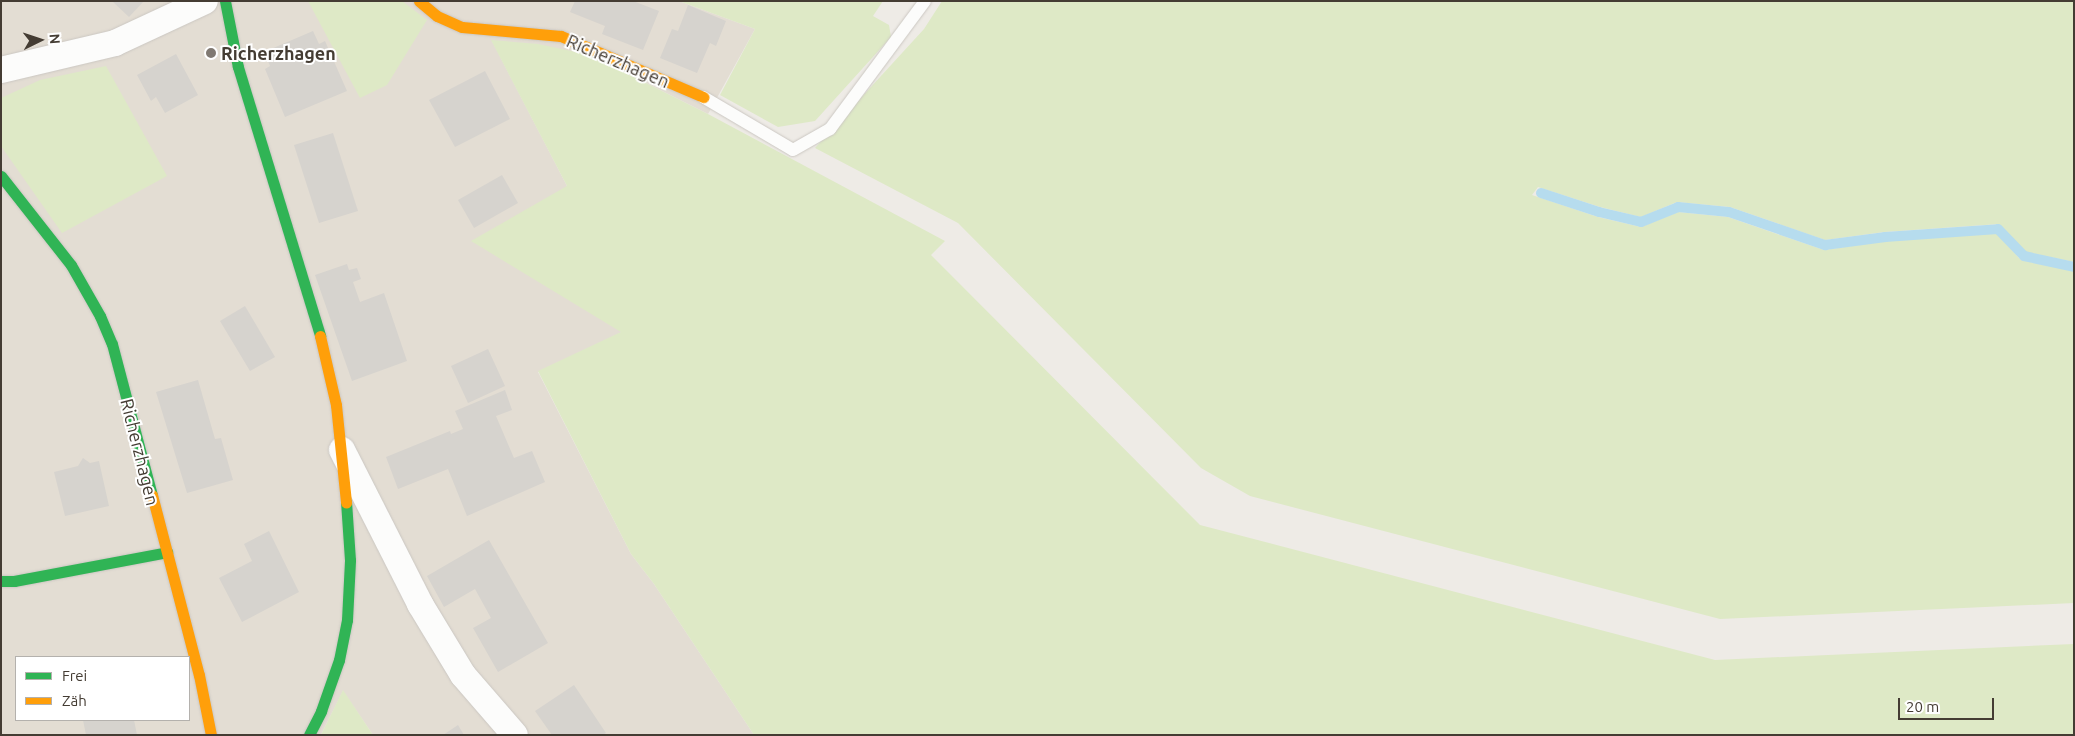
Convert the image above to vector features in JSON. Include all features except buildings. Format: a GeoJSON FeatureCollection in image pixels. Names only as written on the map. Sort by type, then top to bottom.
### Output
{"type":"FeatureCollection","features":[{"type":"Feature","properties":{"kind":"street"},"geometry":{"type":"LineString","coordinates":[[1,70],[115,43],[205,1]]}},
{"type":"Feature","properties":{"kind":"street"},"geometry":{"type":"LineString","coordinates":[[225,1],[238,67],[322,342],[336,405],[342,450],[350,560],[346,620],[339,660],[321,711],[309,735]]}},
{"type":"Feature","properties":{"kind":"street","name":"Richerzhagen"},"geometry":{"type":"LineString","coordinates":[[419,1],[437,16],[462,27],[561,36],[614,57],[703,97]]}},
{"type":"Feature","properties":{"kind":"street","name":"Richerzhagen"},"geometry":{"type":"LineString","coordinates":[[1,176],[71,266],[100,316],[121,372],[156,514],[199,675],[211,735]]}},
{"type":"Feature","properties":{"kind":"street"},"geometry":{"type":"LineString","coordinates":[[342,450],[420,604],[458,667],[515,735]]}},
{"type":"Feature","properties":{"kind":"street"},"geometry":{"type":"LineString","coordinates":[[1,582],[167,552]]}},
{"type":"Feature","properties":{"kind":"lane"},"geometry":{"type":"LineString","coordinates":[[703,97],[792,150],[830,129],[925,1]]}},
{"type":"Feature","properties":{"kind":"shaded area"},"geometry":{"type":"Polygon","coordinates":[[[1,1],[679,1],[755,29],[708,114],[590,55],[492,41],[567,186],[622,332],[538,372],[631,554],[654,584],[754,735],[373,735],[343,691],[321,735],[1,735],[1,1]]]}},
{"type":"Feature","properties":{"kind":"green space"},"geometry":{"type":"Polygon","coordinates":[[[308,1],[402,1],[427,20],[387,85],[360,98],[308,1]]]}},
{"type":"Feature","properties":{"kind":"green space"},"geometry":{"type":"Polygon","coordinates":[[[679,1],[883,1],[873,16],[889,25],[891,37],[815,121],[778,127],[720,95],[755,29],[679,1]]]}},
{"type":"Feature","properties":{"kind":"green space"},"geometry":{"type":"Polygon","coordinates":[[[942,1],[2074,1],[2074,262],[2026,252],[1999,224],[1884,232],[1825,240],[1730,207],[1677,202],[1641,217],[1600,207],[1538,187],[1532,195],[1598,217],[1641,227],[1678,212],[1728,217],[1824,250],[1886,241],[1996,233],[2021,260],[2074,271],[2074,603],[1720,619],[1250,496],[1201,468],[958,223],[815,148],[924,29],[942,1]]]}},
{"type":"Feature","properties":{"kind":"green space"},"geometry":{"type":"Polygon","coordinates":[[[491,40],[538,44],[590,55],[708,114],[945,241],[931,255],[1200,525],[1715,660],[2074,644],[2074,735],[754,735],[654,584],[631,554],[538,371],[621,332],[471,241],[567,186],[491,40]]]}},
{"type":"Feature","properties":{"kind":"green space"},"geometry":{"type":"Polygon","coordinates":[[[106,66],[167,176],[62,233],[1,146],[1,98],[40,80],[106,66]]]}},
{"type":"Feature","properties":{"kind":"green space"},"geometry":{"type":"Polygon","coordinates":[[[343,690],[373,735],[321,735],[343,690]]]}},
{"type":"Feature","properties":{"kind":"waterway"},"geometry":{"type":"LineString","coordinates":[[1541,193],[1599,212],[1641,222],[1678,207],[1729,212],[1825,245],[1885,237],[1998,229],[2024,256],[2074,267]]}},
{"type":"Feature","properties":{"kind":"traffic: fast"},"geometry":{"type":"LineString","coordinates":[[225,1],[238,67],[320,336]]}},
{"type":"Feature","properties":{"kind":"traffic: fast"},"geometry":{"type":"LineString","coordinates":[[1,176],[71,265],[100,316],[112,344],[152,495]]}},
{"type":"Feature","properties":{"kind":"traffic: fast"},"geometry":{"type":"LineString","coordinates":[[309,735],[321,711],[339,660],[347,620],[350,560],[346,502]]}},
{"type":"Feature","properties":{"kind":"traffic: fast"},"geometry":{"type":"LineString","coordinates":[[1,581],[14,581],[167,552]]}},
{"type":"Feature","properties":{"kind":"traffic: slow"},"geometry":{"type":"LineString","coordinates":[[419,1],[437,16],[462,27],[561,36],[703,97]]}},
{"type":"Feature","properties":{"kind":"traffic: slow"},"geometry":{"type":"LineString","coordinates":[[320,336],[336,405],[346,502]]}},
{"type":"Feature","properties":{"kind":"traffic: slow"},"geometry":{"type":"LineString","coordinates":[[152,495],[199,675],[211,735]]}},
{"type":"Feature","properties":{"kind":"place","name":"Richerzhagen"},"geometry":{"type":"Point","coordinates":[211,53]}}]}
